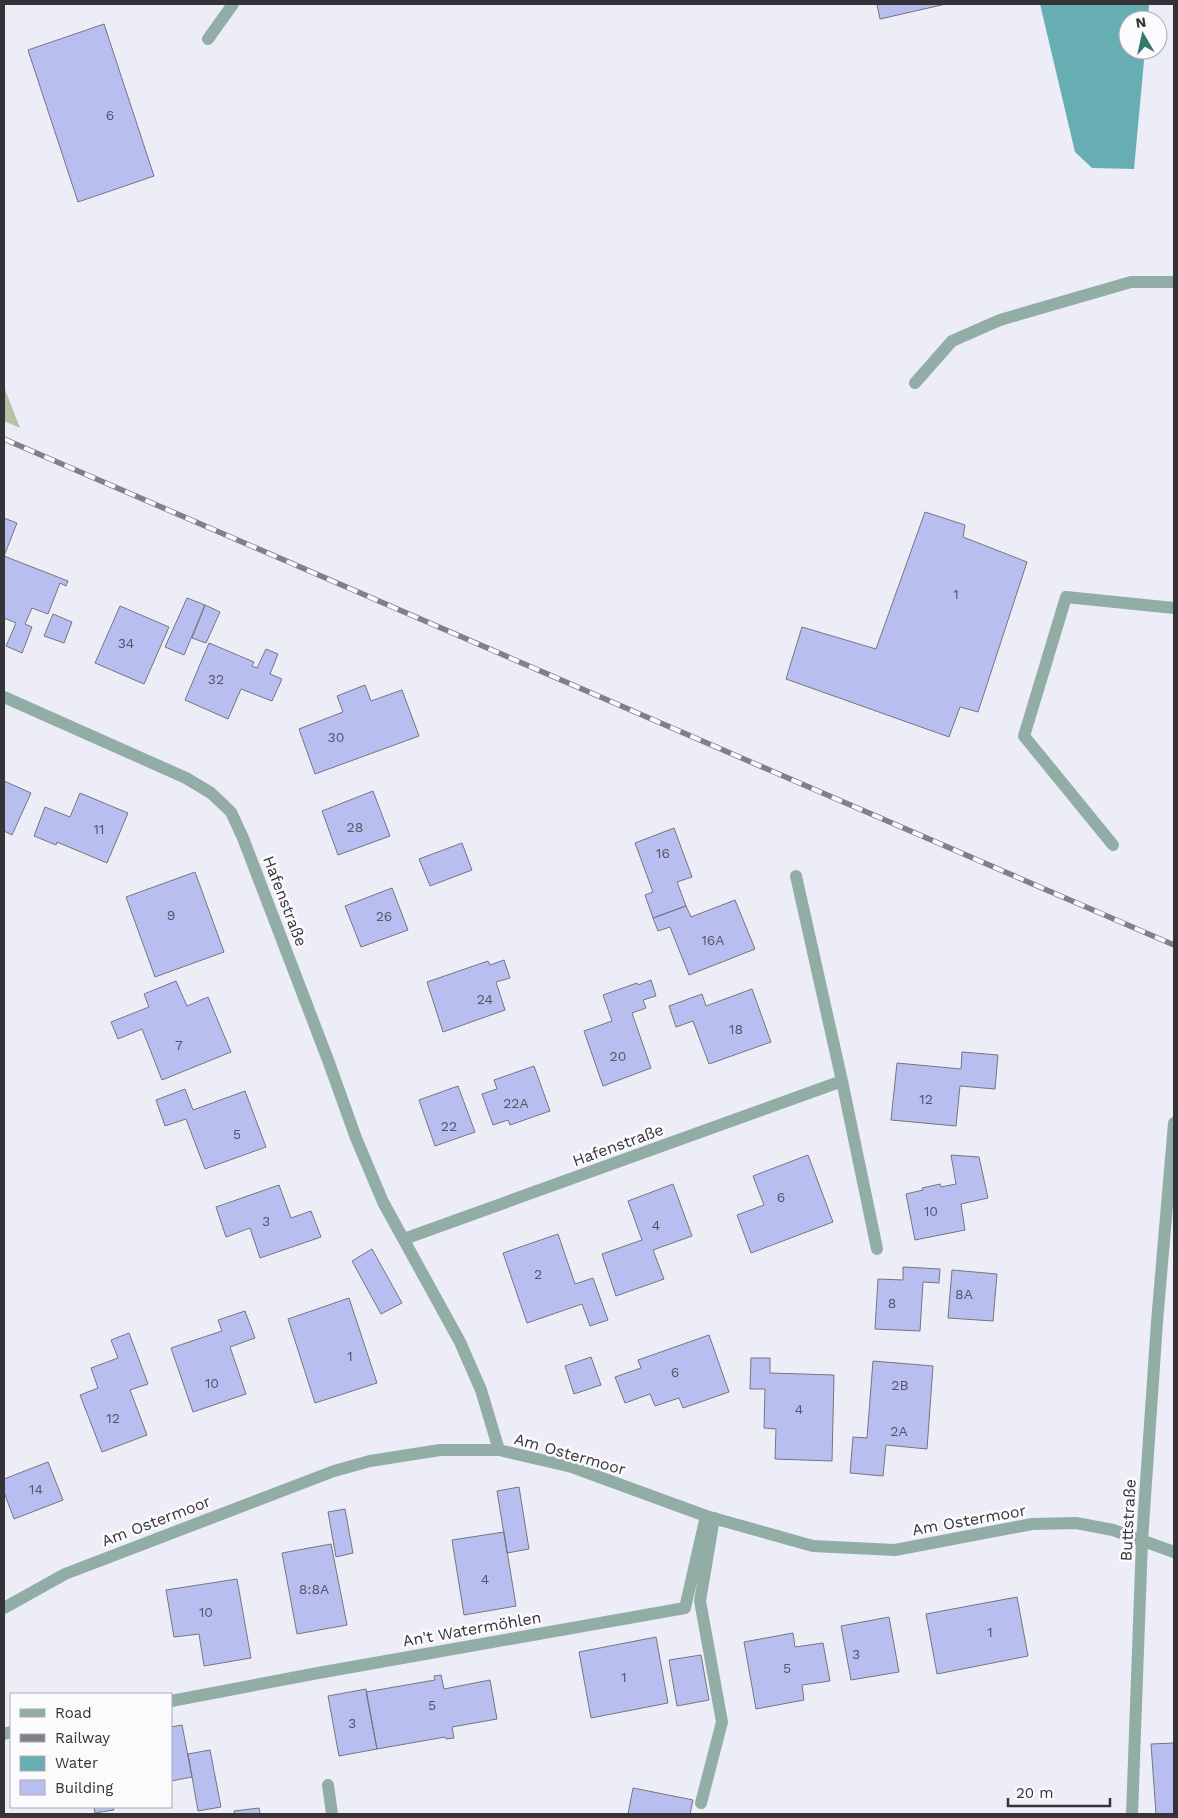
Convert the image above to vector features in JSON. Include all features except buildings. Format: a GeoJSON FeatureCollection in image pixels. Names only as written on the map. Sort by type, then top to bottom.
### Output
{"type":"FeatureCollection","features":[{"type":"Feature","properties":{"kind":"street"},"geometry":{"type":"LineString","coordinates":[[208,40],[233,4]]}},
{"type":"Feature","properties":{"kind":"street"},"geometry":{"type":"LineString","coordinates":[[916,383],[952,341],[1000,320],[1131,282],[1174,282]]}},
{"type":"Feature","properties":{"kind":"street"},"geometry":{"type":"LineString","coordinates":[[1113,846],[1024,736],[1066,598],[1174,608]]}},
{"type":"Feature","properties":{"kind":"street","name":"Hafenstraße"},"geometry":{"type":"LineString","coordinates":[[4,697],[186,778],[211,793],[232,812],[325,1050],[356,1138],[383,1202],[460,1342],[480,1390],[499,1450]]}},
{"type":"Feature","properties":{"kind":"street"},"geometry":{"type":"LineString","coordinates":[[796,876],[877,1249]]}},
{"type":"Feature","properties":{"kind":"street","name":"Hafenstraße"},"geometry":{"type":"LineString","coordinates":[[404,1239],[842,1081]]}},
{"type":"Feature","properties":{"kind":"street","name":"Buttstraße"},"geometry":{"type":"LineString","coordinates":[[1132,1814],[1142,1540],[1157,1322],[1174,1123]]}},
{"type":"Feature","properties":{"kind":"street","name":"Am Ostermoor"},"geometry":{"type":"LineString","coordinates":[[4,1608],[65,1574],[334,1471],[385,1458],[440,1450],[499,1450],[572,1468],[710,1517],[813,1546],[895,1550],[1032,1524],[1076,1523],[1113,1530],[1174,1552]]}},
{"type":"Feature","properties":{"kind":"street"},"geometry":{"type":"LineString","coordinates":[[701,1803],[722,1722],[700,1601],[710,1517]]}},
{"type":"Feature","properties":{"kind":"street","name":"An't Watermöhlen"},"geometry":{"type":"LineString","coordinates":[[172,1701],[685,1608],[710,1517]]}},
{"type":"Feature","properties":{"kind":"street"},"geometry":{"type":"LineString","coordinates":[[328,1785],[332,1814]]}},
{"type":"Feature","properties":{"kind":"green space"},"geometry":{"type":"Polygon","coordinates":[[[4,387],[20,428],[4,421],[4,387]]]}},
{"type":"Feature","properties":{"kind":"water"},"geometry":{"type":"Polygon","coordinates":[[[1040,4],[1149,4],[1149,10],[1118,10],[1118,60],[1144,60],[1134,169],[1092,168],[1075,152],[1040,4]]]}},
{"type":"Feature","properties":{"kind":"railway"},"geometry":{"type":"LineString","coordinates":[[4,439],[1174,945]]}}]}
